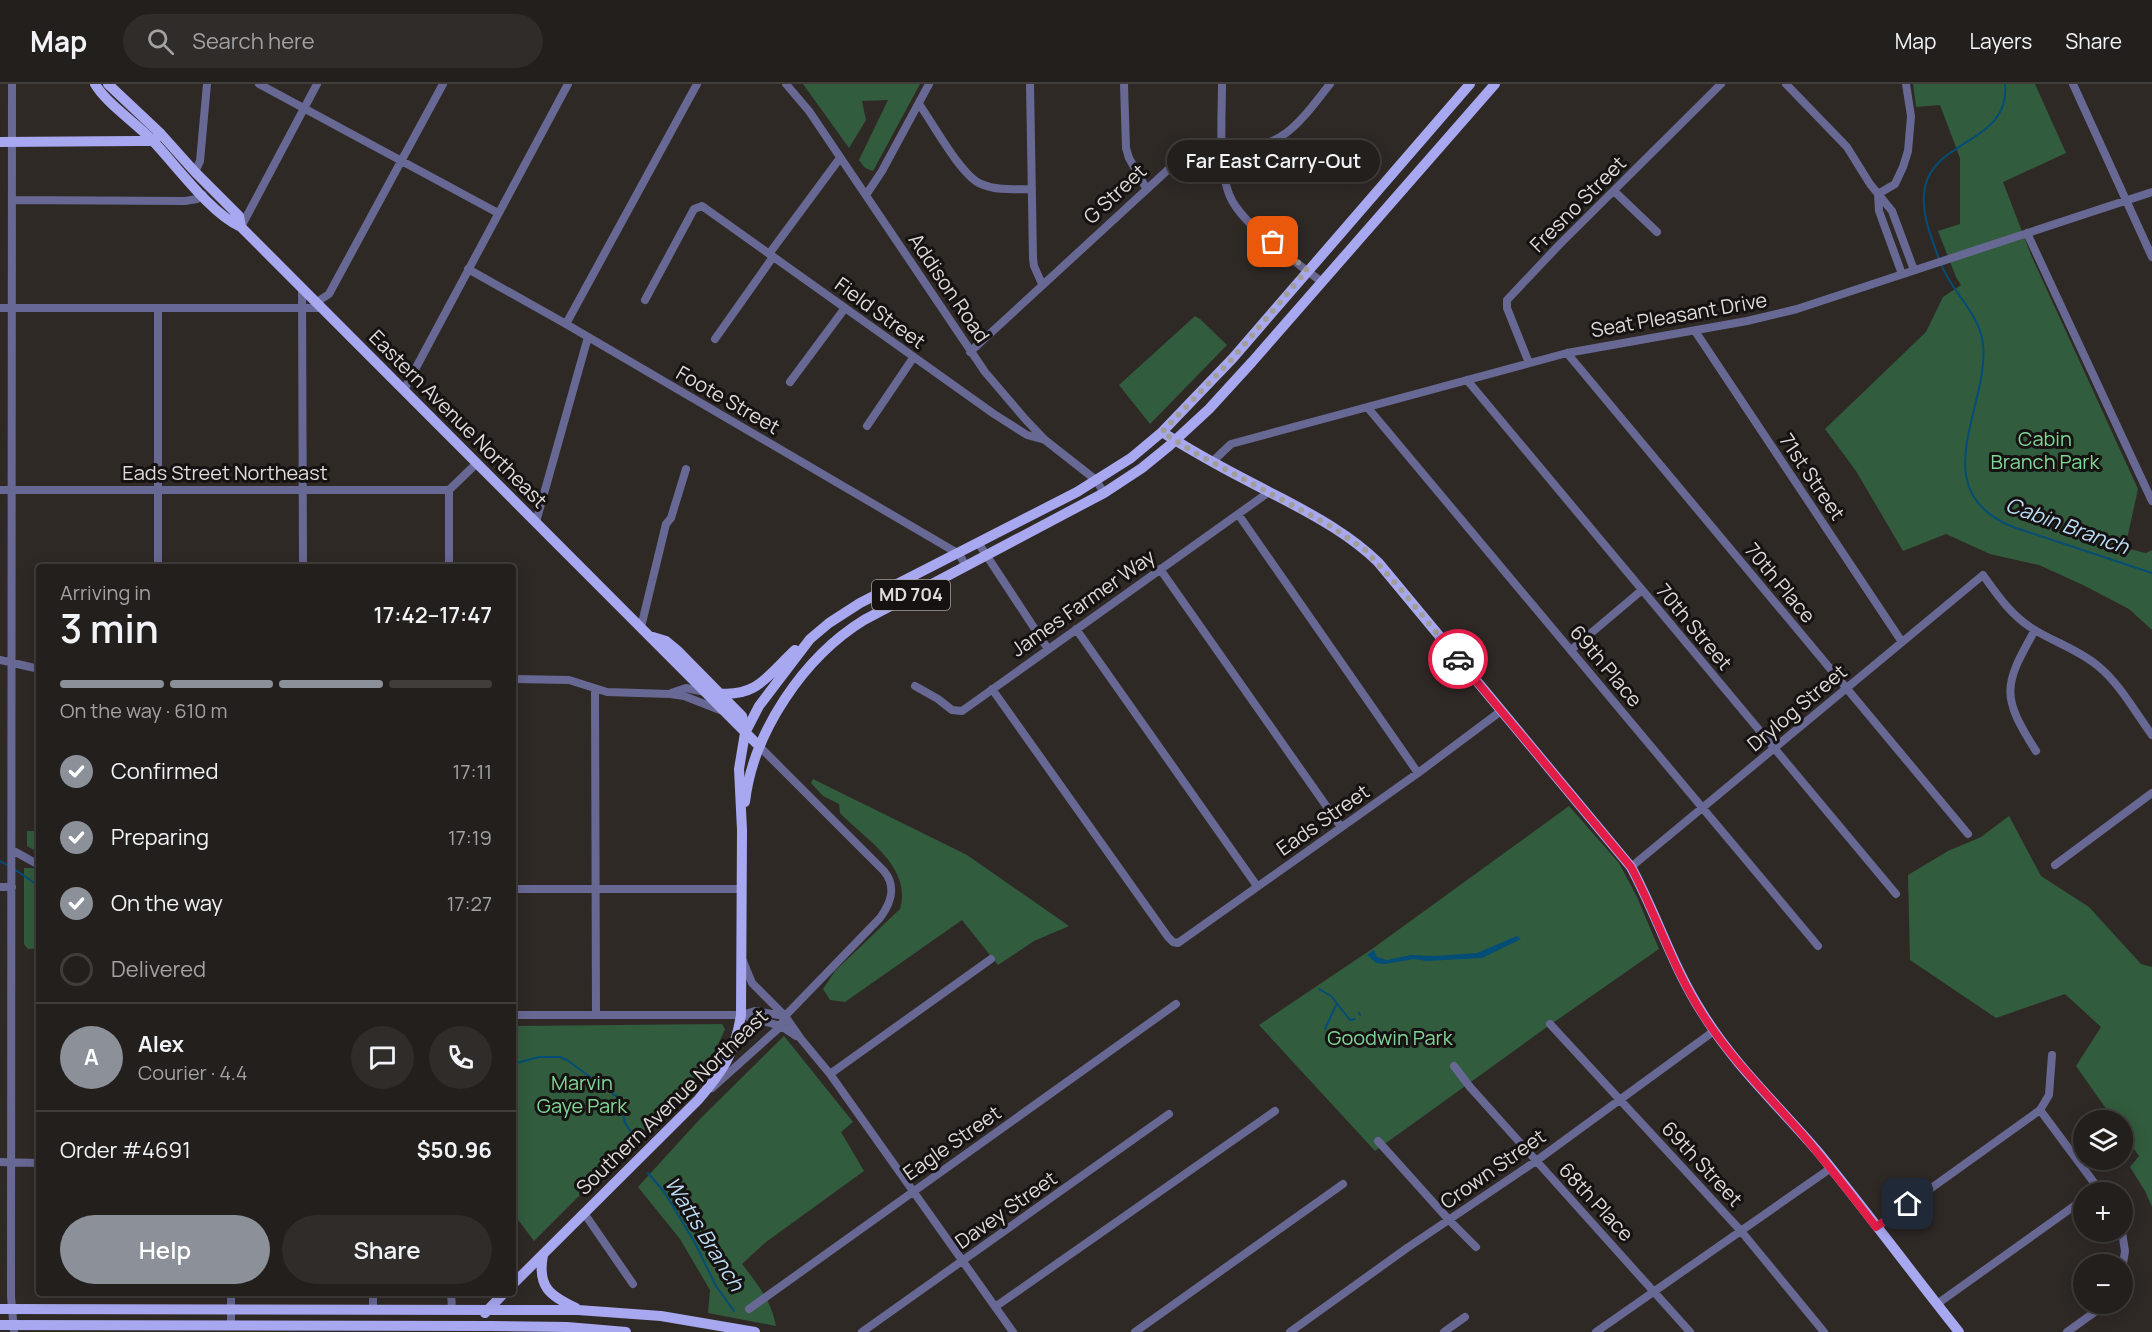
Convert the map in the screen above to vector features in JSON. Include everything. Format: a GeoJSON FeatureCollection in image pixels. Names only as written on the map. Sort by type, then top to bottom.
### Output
{"type":"FeatureCollection","features":[{"type":"Feature","properties":{"kind":"main road","name":"Eastern Avenue Northeast"},"geometry":{"type":"LineString","coordinates":[[95,84],[195,172],[239,216],[242,227]]}},
{"type":"Feature","properties":{"kind":"main road","name":"Eastern Avenue Northeast"},"geometry":{"type":"LineString","coordinates":[[108,84],[156,137],[203,195],[230,222],[242,227],[759,746]]}},
{"type":"Feature","properties":{"kind":"main road","name":"MD 704"},"geometry":{"type":"LineString","coordinates":[[745,733],[759,705],[810,639],[829,623],[860,603],[1077,492],[1131,458],[1162,432],[1233,358],[1470,84]]}},
{"type":"Feature","properties":{"kind":"main road","name":"MD 704"},"geometry":{"type":"LineString","coordinates":[[759,746],[773,718],[802,676],[842,634],[864,620],[1104,493],[1142,468],[1175,441],[1209,410],[1495,84]]}},
{"type":"Feature","properties":{"kind":"main road"},"geometry":{"type":"LineString","coordinates":[[0,142],[156,137]]}},
{"type":"Feature","properties":{"kind":"main road"},"geometry":{"type":"LineString","coordinates":[[1162,432],[1212,462],[1329,525],[1365,550],[1400,588],[1631,867],[1648,899],[1683,979],[1714,1031],[1746,1072],[1830,1168],[1959,1332]]}},
{"type":"Feature","properties":{"kind":"main road","name":"Eastern Avenue Northeast"},"geometry":{"type":"LineString","coordinates":[[650,636],[666,641],[742,716],[745,733]]}},
{"type":"Feature","properties":{"kind":"main road"},"geometry":{"type":"LineString","coordinates":[[705,692],[742,694],[753,689],[810,639]]}},
{"type":"Feature","properties":{"kind":"main road"},"geometry":{"type":"LineString","coordinates":[[698,1100],[719,1076],[728,1061],[738,1034],[741,1015],[742,830],[739,769],[745,733]]}},
{"type":"Feature","properties":{"kind":"main road"},"geometry":{"type":"LineString","coordinates":[[742,830],[748,783],[759,746]]}},
{"type":"Feature","properties":{"kind":"main road","name":"Southern Avenue Northeast"},"geometry":{"type":"LineString","coordinates":[[516,1281],[698,1100]]}},
{"type":"Feature","properties":{"kind":"main road"},"geometry":{"type":"LineString","coordinates":[[543,1254],[540,1268],[543,1283],[548,1292],[557,1299],[582,1310]]}},
{"type":"Feature","properties":{"kind":"main road"},"geometry":{"type":"LineString","coordinates":[[469,1329],[501,1296]]}},
{"type":"Feature","properties":{"kind":"main road"},"geometry":{"type":"LineString","coordinates":[[6,1309],[582,1310],[661,1316],[755,1332]]}},
{"type":"Feature","properties":{"kind":"main road"},"geometry":{"type":"LineString","coordinates":[[0,1325],[14,1329],[231,1325],[429,1329],[553,1327],[626,1332]]}},
{"type":"Feature","properties":{"kind":"street"},"geometry":{"type":"LineString","coordinates":[[12,84],[11,1162],[6,1309],[14,1329]]}},
{"type":"Feature","properties":{"kind":"street"},"geometry":{"type":"LineString","coordinates":[[195,172],[200,161],[207,84]]}},
{"type":"Feature","properties":{"kind":"street"},"geometry":{"type":"LineString","coordinates":[[259,84],[498,213]]}},
{"type":"Feature","properties":{"kind":"street"},"geometry":{"type":"LineString","coordinates":[[242,227],[317,84]]}},
{"type":"Feature","properties":{"kind":"street"},"geometry":{"type":"LineString","coordinates":[[0,308],[302,308],[320,305],[330,294],[443,84]]}},
{"type":"Feature","properties":{"kind":"street"},"geometry":{"type":"LineString","coordinates":[[404,390],[568,84]]}},
{"type":"Feature","properties":{"kind":"street"},"geometry":{"type":"LineString","coordinates":[[566,324],[697,84]]}},
{"type":"Feature","properties":{"kind":"street","name":"Addison Road"},"geometry":{"type":"LineString","coordinates":[[786,84],[809,111],[970,351],[1008,401],[1046,440],[1096,480],[1104,493]]}},
{"type":"Feature","properties":{"kind":"street"},"geometry":{"type":"LineString","coordinates":[[866,195],[882,171],[929,84]]}},
{"type":"Feature","properties":{"kind":"street"},"geometry":{"type":"LineString","coordinates":[[1030,84],[1034,266],[1042,284]]}},
{"type":"Feature","properties":{"kind":"street"},"geometry":{"type":"LineString","coordinates":[[1124,84],[1126,148],[1146,188]]}},
{"type":"Feature","properties":{"kind":"street"},"geometry":{"type":"LineString","coordinates":[[1222,84],[1226,186],[1237,210],[1322,282]]}},
{"type":"Feature","properties":{"kind":"street","name":"G Street"},"geometry":{"type":"LineString","coordinates":[[970,351],[1184,154],[1197,150],[1259,147],[1279,139],[1290,131],[1330,84]]}},
{"type":"Feature","properties":{"kind":"street","name":"Fresno Street"},"geometry":{"type":"LineString","coordinates":[[1528,363],[1506,301],[1721,84]]}},
{"type":"Feature","properties":{"kind":"street"},"geometry":{"type":"LineString","coordinates":[[1786,84],[1847,147],[1892,211],[1914,270]]}},
{"type":"Feature","properties":{"kind":"street"},"geometry":{"type":"LineString","coordinates":[[1878,194],[1895,184],[1908,151],[1911,116],[1906,84]]}},
{"type":"Feature","properties":{"kind":"street"},"geometry":{"type":"LineString","coordinates":[[2073,84],[2152,257]]}},
{"type":"Feature","properties":{"kind":"street"},"geometry":{"type":"LineString","coordinates":[[919,104],[964,171],[974,181],[1000,189],[1032,189]]}},
{"type":"Feature","properties":{"kind":"street"},"geometry":{"type":"LineString","coordinates":[[715,339],[840,158]]}},
{"type":"Feature","properties":{"kind":"street"},"geometry":{"type":"LineString","coordinates":[[1614,190],[1657,232]]}},
{"type":"Feature","properties":{"kind":"street","name":"Seat Pleasant Drive"},"geometry":{"type":"LineString","coordinates":[[1212,462],[1231,444],[1528,363],[1567,353],[1695,331],[1797,309],[2152,192]]}},
{"type":"Feature","properties":{"kind":"street"},"geometry":{"type":"LineString","coordinates":[[1878,194],[1879,211],[1902,274]]}},
{"type":"Feature","properties":{"kind":"street"},"geometry":{"type":"LineString","coordinates":[[12,201],[185,201],[197,199],[203,195]]}},
{"type":"Feature","properties":{"kind":"street","name":"Field Street"},"geometry":{"type":"LineString","coordinates":[[645,300],[694,208],[705,207],[913,358],[1009,424],[1027,435],[1046,440]]}},
{"type":"Feature","properties":{"kind":"street"},"geometry":{"type":"LineString","coordinates":[[2027,233],[2149,488],[2152,501]]}},
{"type":"Feature","properties":{"kind":"street","name":"Foote Street"},"geometry":{"type":"LineString","coordinates":[[468,269],[958,554],[966,566]]}},
{"type":"Feature","properties":{"kind":"street"},"geometry":{"type":"LineString","coordinates":[[302,288],[303,564]]}},
{"type":"Feature","properties":{"kind":"street"},"geometry":{"type":"LineString","coordinates":[[158,308],[158,564]]}},
{"type":"Feature","properties":{"kind":"street"},"geometry":{"type":"LineString","coordinates":[[790,382],[845,308]]}},
{"type":"Feature","properties":{"kind":"street","name":"71st Street"},"geometry":{"type":"LineString","coordinates":[[1695,331],[1902,642]]}},
{"type":"Feature","properties":{"kind":"street"},"geometry":{"type":"LineString","coordinates":[[536,522],[588,337]]}},
{"type":"Feature","properties":{"kind":"street","name":"70th Place"},"geometry":{"type":"LineString","coordinates":[[1567,353],[1968,834]]}},
{"type":"Feature","properties":{"kind":"street"},"geometry":{"type":"LineString","coordinates":[[867,426],[913,358]]}},
{"type":"Feature","properties":{"kind":"street","name":"70th Street"},"geometry":{"type":"LineString","coordinates":[[1467,380],[1896,894]]}},
{"type":"Feature","properties":{"kind":"street","name":"69th Place"},"geometry":{"type":"LineString","coordinates":[[1368,408],[1818,946]]}},
{"type":"Feature","properties":{"kind":"street"},"geometry":{"type":"LineString","coordinates":[[449,564],[449,490],[477,463]]}},
{"type":"Feature","properties":{"kind":"street"},"geometry":{"type":"LineString","coordinates":[[641,627],[666,524],[671,518],[686,470]]}},
{"type":"Feature","properties":{"kind":"street","name":"Eads Street Northeast"},"geometry":{"type":"LineString","coordinates":[[0,490],[449,490]]}},
{"type":"Feature","properties":{"kind":"street","name":"James Farmer Way"},"geometry":{"type":"LineString","coordinates":[[915,686],[958,712],[1269,492]]}},
{"type":"Feature","properties":{"kind":"street"},"geometry":{"type":"LineString","coordinates":[[1238,514],[1418,773]]}},
{"type":"Feature","properties":{"kind":"street"},"geometry":{"type":"LineString","coordinates":[[979,544],[1048,649]]}},
{"type":"Feature","properties":{"kind":"street"},"geometry":{"type":"LineString","coordinates":[[1160,569],[1341,827]]}},
{"type":"Feature","properties":{"kind":"street","name":"Drylog Street"},"geometry":{"type":"LineString","coordinates":[[1631,867],[1983,575],[2008,608],[2035,630]]}},
{"type":"Feature","properties":{"kind":"street"},"geometry":{"type":"LineString","coordinates":[[1571,650],[1642,590]]}},
{"type":"Feature","properties":{"kind":"street"},"geometry":{"type":"LineString","coordinates":[[1076,629],[1257,886]]}},
{"type":"Feature","properties":{"kind":"street"},"geometry":{"type":"LineString","coordinates":[[2036,751],[2013,711],[2010,697],[2014,671],[2035,630],[2084,656],[2099,667],[2110,678],[2152,735]]}},
{"type":"Feature","properties":{"kind":"street"},"geometry":{"type":"LineString","coordinates":[[0,660],[36,668]]}},
{"type":"Feature","properties":{"kind":"street"},"geometry":{"type":"LineString","coordinates":[[516,679],[568,680],[609,692],[669,694],[713,706],[728,715]]}},
{"type":"Feature","properties":{"kind":"street"},"geometry":{"type":"LineString","coordinates":[[669,694],[686,688],[705,692]]}},
{"type":"Feature","properties":{"kind":"street"},"geometry":{"type":"LineString","coordinates":[[595,689],[596,1014]]}},
{"type":"Feature","properties":{"kind":"street","name":"Eads Street"},"geometry":{"type":"LineString","coordinates":[[992,689],[1173,942],[1180,942],[1418,773],[1501,711]]}},
{"type":"Feature","properties":{"kind":"street","name":"Eastern Avenue Northeast"},"geometry":{"type":"LineString","coordinates":[[759,746],[888,876],[892,889],[891,899],[880,918]]}},
{"type":"Feature","properties":{"kind":"street"},"geometry":{"type":"LineString","coordinates":[[2055,865],[2152,793]]}},
{"type":"Feature","properties":{"kind":"street"},"geometry":{"type":"LineString","coordinates":[[12,854],[36,864]]}},
{"type":"Feature","properties":{"kind":"street"},"geometry":{"type":"LineString","coordinates":[[0,887],[12,883]]}},
{"type":"Feature","properties":{"kind":"street"},"geometry":{"type":"LineString","coordinates":[[516,889],[741,889]]}},
{"type":"Feature","properties":{"kind":"street","name":"Southern Avenue Northeast"},"geometry":{"type":"LineString","coordinates":[[698,1100],[781,1026],[785,1016],[880,918]]}},
{"type":"Feature","properties":{"kind":"street"},"geometry":{"type":"LineString","coordinates":[[741,951],[752,983],[785,1016],[830,1074],[1012,1332]]}},
{"type":"Feature","properties":{"kind":"street"},"geometry":{"type":"LineString","coordinates":[[830,1074],[991,959]]}},
{"type":"Feature","properties":{"kind":"street","name":"Eagle Street"},"geometry":{"type":"LineString","coordinates":[[749,1309],[1176,1004]]}},
{"type":"Feature","properties":{"kind":"street"},"geometry":{"type":"LineString","coordinates":[[741,1015],[755,1011],[785,1016]]}},
{"type":"Feature","properties":{"kind":"street"},"geometry":{"type":"LineString","coordinates":[[516,1015],[741,1015],[781,1026],[801,1039]]}},
{"type":"Feature","properties":{"kind":"street","name":"69th Street"},"geometry":{"type":"LineString","coordinates":[[1550,1024],[1742,1231],[1824,1332]]}},
{"type":"Feature","properties":{"kind":"street","name":"Crown Street"},"geometry":{"type":"LineString","coordinates":[[1290,1332],[1407,1248],[1536,1161],[1714,1031]]}},
{"type":"Feature","properties":{"kind":"street"},"geometry":{"type":"LineString","coordinates":[[1876,1227],[2040,1110],[2049,1095],[2052,1055]]}},
{"type":"Feature","properties":{"kind":"street","name":"68th Place"},"geometry":{"type":"LineString","coordinates":[[1454,1066],[1470,1087],[1655,1290],[1690,1332]]}},
{"type":"Feature","properties":{"kind":"street"},"geometry":{"type":"LineString","coordinates":[[2040,1110],[2091,1182]]}},
{"type":"Feature","properties":{"kind":"street"},"geometry":{"type":"LineString","coordinates":[[995,1306],[1275,1111]]}},
{"type":"Feature","properties":{"kind":"street","name":"Davey Street"},"geometry":{"type":"LineString","coordinates":[[862,1332],[1169,1114]]}},
{"type":"Feature","properties":{"kind":"street"},"geometry":{"type":"LineString","coordinates":[[1378,1141],[1449,1220],[1476,1246]]}},
{"type":"Feature","properties":{"kind":"street"},"geometry":{"type":"LineString","coordinates":[[0,1162],[36,1163]]}},
{"type":"Feature","properties":{"kind":"street"},"geometry":{"type":"LineString","coordinates":[[1596,1332],[1830,1168]]}},
{"type":"Feature","properties":{"kind":"street"},"geometry":{"type":"LineString","coordinates":[[1135,1332],[1343,1184]]}},
{"type":"Feature","properties":{"kind":"street"},"geometry":{"type":"LineString","coordinates":[[1937,1304],[2073,1207]]}},
{"type":"Feature","properties":{"kind":"street"},"geometry":{"type":"LineString","coordinates":[[584,1213],[633,1284]]}},
{"type":"Feature","properties":{"kind":"street"},"geometry":{"type":"LineString","coordinates":[[231,1296],[231,1325]]}},
{"type":"Feature","properties":{"kind":"street"},"geometry":{"type":"LineString","coordinates":[[373,1296],[373,1309]]}},
{"type":"Feature","properties":{"kind":"street"},"geometry":{"type":"LineString","coordinates":[[452,1296],[452,1309]]}},
{"type":"Feature","properties":{"kind":"street"},"geometry":{"type":"LineString","coordinates":[[2067,1332],[2092,1314]]}},
{"type":"Feature","properties":{"kind":"street"},"geometry":{"type":"LineString","coordinates":[[1444,1332],[1465,1317]]}},
{"type":"Feature","properties":{"kind":"green space"},"geometry":{"type":"Polygon","coordinates":[[[803,84],[920,84],[873,171],[865,168],[859,160],[888,100],[862,101],[866,120],[849,148],[803,84]]]}},
{"type":"Feature","properties":{"kind":"green space","name":"Cabin Branch Park"},"geometry":{"type":"Polygon","coordinates":[[[1913,84],[2035,84],[2066,153],[2003,182],[2031,255],[2138,489],[2125,548],[2146,553],[2152,550],[2152,630],[2129,609],[2083,585],[2039,565],[1990,554],[1946,534],[1903,551],[1856,471],[1825,429],[1926,332],[1943,297],[1961,285],[1938,231],[1960,224],[1960,158],[1940,105],[1916,107],[1913,84]]]}},
{"type":"Feature","properties":{"kind":"green space"},"geometry":{"type":"Polygon","coordinates":[[[1195,316],[1227,345],[1150,424],[1119,385],[1195,316]]]}},
{"type":"Feature","properties":{"kind":"green space"},"geometry":{"type":"Polygon","coordinates":[[[813,779],[967,855],[1069,926],[1034,941],[998,965],[962,920],[845,1002],[830,1000],[823,989],[835,971],[900,909],[902,894],[893,867],[884,855],[840,813],[839,804],[823,796],[811,783],[813,779]]]}},
{"type":"Feature","properties":{"kind":"green space","name":"Goodwin Park"},"geometry":{"type":"Polygon","coordinates":[[[1569,806],[1619,863],[1637,897],[1659,949],[1375,1151],[1259,1025],[1372,949],[1569,806]]]}},
{"type":"Feature","properties":{"kind":"green space"},"geometry":{"type":"Polygon","coordinates":[[[2009,816],[2041,876],[2089,907],[2141,964],[2152,967],[2152,1207],[2132,1170],[2133,1163],[2139,1156],[2133,1147],[2133,1110],[2107,1110],[2076,1066],[2101,1027],[2065,994],[1996,1018],[1910,960],[1908,875],[1948,851],[1981,837],[2009,816]]]}},
{"type":"Feature","properties":{"kind":"green space"},"geometry":{"type":"Polygon","coordinates":[[[27,831],[36,831],[36,851],[27,846],[27,831]]]}},
{"type":"Feature","properties":{"kind":"green space"},"geometry":{"type":"Polygon","coordinates":[[[24,868],[33,868],[36,870],[36,948],[28,949],[24,944],[24,868]]]}},
{"type":"Feature","properties":{"kind":"green space","name":"Marvin Gaye Park"},"geometry":{"type":"Polygon","coordinates":[[[722,1024],[725,1029],[714,1054],[701,1074],[534,1241],[516,1217],[516,1026],[722,1024]]]}},
{"type":"Feature","properties":{"kind":"green space"},"geometry":{"type":"Polygon","coordinates":[[[784,1036],[853,1122],[841,1132],[864,1171],[766,1242],[742,1264],[767,1300],[776,1326],[708,1313],[710,1290],[680,1239],[638,1187],[699,1120],[784,1036]]]}},
{"type":"Feature","properties":{"kind":"water"},"geometry":{"type":"Polygon","coordinates":[[[1517,936],[1521,939],[1482,958],[1426,961],[1414,959],[1385,964],[1376,963],[1367,955],[1374,950],[1377,957],[1387,960],[1411,955],[1477,953],[1517,936]]]}},
{"type":"Feature","properties":{"kind":"waterway","name":"Cabin Branch"},"geometry":{"type":"LineString","coordinates":[[1939,259],[1925,215],[1925,187],[1932,171],[1943,159],[1985,129],[1996,118],[2004,103],[2005,84]]}},
{"type":"Feature","properties":{"kind":"waterway","name":"Cabin Branch"},"geometry":{"type":"LineString","coordinates":[[1941,264],[1971,312],[1983,344],[1983,368],[1966,445],[1965,469],[1971,492],[1986,511],[2013,527],[2152,573]]}},
{"type":"Feature","properties":{"kind":"waterway","name":"Watts Branch"},"geometry":{"type":"LineString","coordinates":[[0,861],[9,866]]}},
{"type":"Feature","properties":{"kind":"waterway","name":"Watts Branch"},"geometry":{"type":"LineString","coordinates":[[14,869],[36,884]]}},
{"type":"Feature","properties":{"kind":"waterway"},"geometry":{"type":"LineString","coordinates":[[1319,989],[1331,996],[1350,1020],[1355,1019]]}},
{"type":"Feature","properties":{"kind":"waterway"},"geometry":{"type":"LineString","coordinates":[[1325,1029],[1336,1005]]}},
{"type":"Feature","properties":{"kind":"waterway","name":"Watts Branch"},"geometry":{"type":"LineString","coordinates":[[516,1063],[539,1057],[560,1057],[567,1060],[620,1099],[625,1123],[633,1135]]}},
{"type":"Feature","properties":{"kind":"waterway","name":"Watts Branch"},"geometry":{"type":"LineString","coordinates":[[648,1173],[665,1193],[695,1243],[716,1286],[734,1311]]}},
{"type":"Feature","properties":{"kind":"way so far"},"geometry":{"type":"LineString","coordinates":[[1273,242],[1307,270],[1233,358],[1180,416],[1162,432],[1195,453],[1313,515],[1365,550],[1378,562],[1458,659]]}},
{"type":"Feature","properties":{"kind":"place","name":"Far East Carry-Out"},"geometry":{"type":"Point","coordinates":[1273,242]}},
{"type":"Feature","properties":{"kind":"route"},"geometry":{"type":"LineString","coordinates":[[1458,659],[1631,867],[1648,899],[1683,979],[1702,1014],[1746,1072],[1819,1153],[1876,1227],[1908,1204]]}}]}
